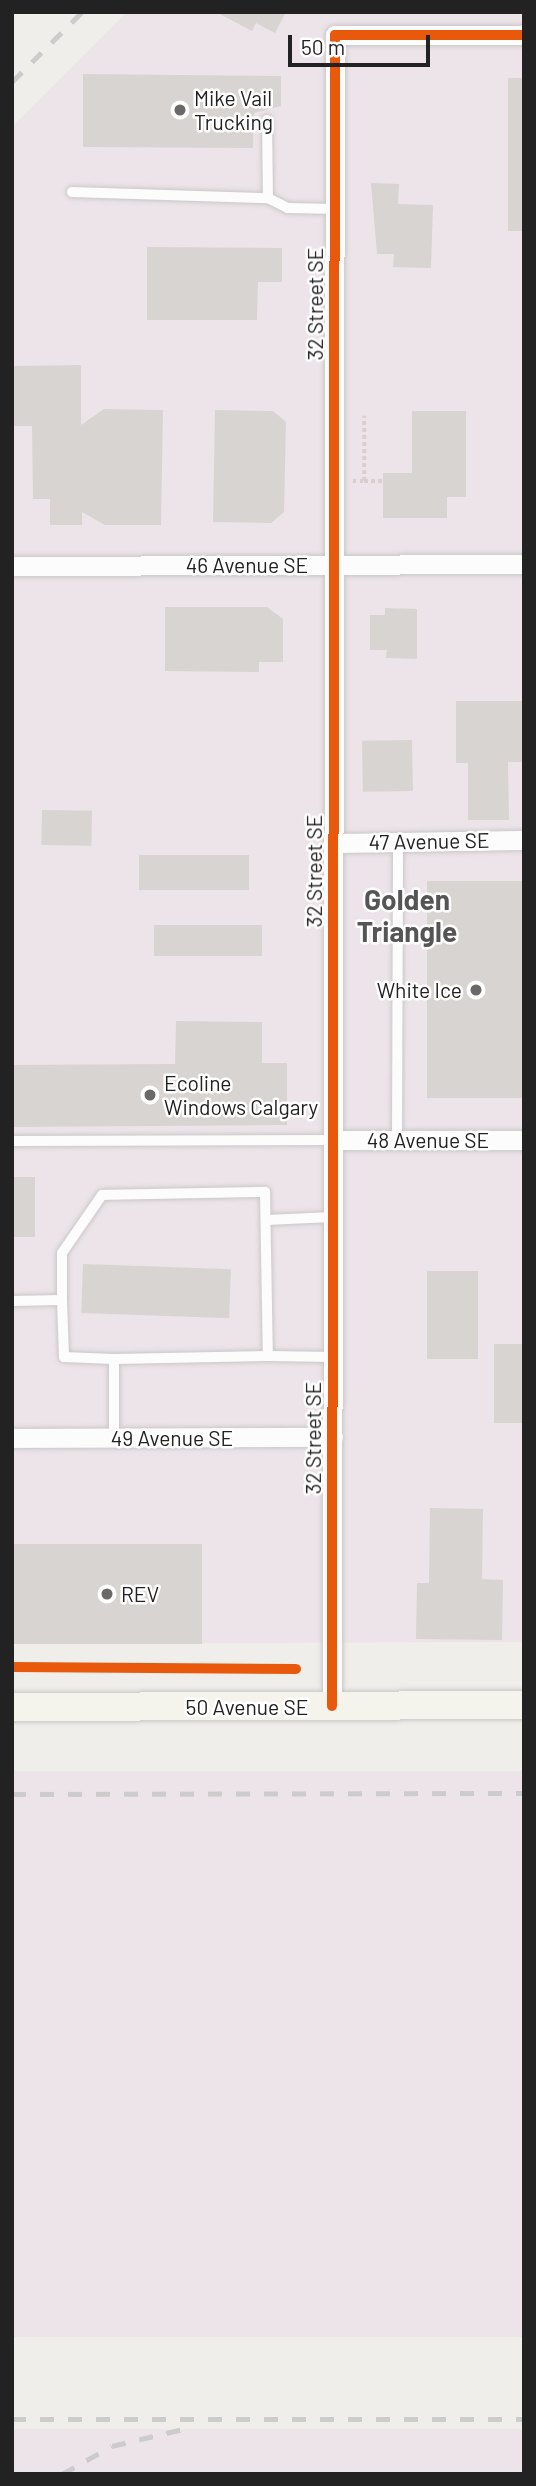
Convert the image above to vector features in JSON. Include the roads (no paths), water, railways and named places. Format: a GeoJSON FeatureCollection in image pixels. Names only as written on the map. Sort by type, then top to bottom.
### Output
{"type":"FeatureCollection","features":[{"type":"Feature","properties":{"kind":"street","name":"32 Street SE"},"geometry":{"type":"LineString","coordinates":[[332,1706],[335,36],[524,35]]}},
{"type":"Feature","properties":{"kind":"street","name":"46 Avenue SE"},"geometry":{"type":"LineString","coordinates":[[12,566],[524,564]]}},
{"type":"Feature","properties":{"kind":"street","name":"47 Avenue SE"},"geometry":{"type":"LineString","coordinates":[[334,842],[524,840]]}},
{"type":"Feature","properties":{"kind":"street","name":"48 Avenue SE"},"geometry":{"type":"LineString","coordinates":[[333,1140],[524,1140]]}},
{"type":"Feature","properties":{"kind":"street","name":"49 Avenue SE"},"geometry":{"type":"LineString","coordinates":[[12,1438],[333,1437]]}},
{"type":"Feature","properties":{"kind":"street","name":"50 Avenue SE"},"geometry":{"type":"LineString","coordinates":[[12,1707],[524,1705]]}},
{"type":"Feature","properties":{"kind":"lane"},"geometry":{"type":"LineString","coordinates":[[267,120],[268,198]]}},
{"type":"Feature","properties":{"kind":"lane"},"geometry":{"type":"LineString","coordinates":[[72,192],[268,198],[288,208],[335,209]]}},
{"type":"Feature","properties":{"kind":"lane"},"geometry":{"type":"LineString","coordinates":[[397,1140],[398,842]]}},
{"type":"Feature","properties":{"kind":"lane"},"geometry":{"type":"LineString","coordinates":[[12,1141],[333,1140]]}},
{"type":"Feature","properties":{"kind":"lane"},"geometry":{"type":"LineString","coordinates":[[268,1356],[265,1192],[102,1195],[62,1254],[64,1357],[333,1357]]}},
{"type":"Feature","properties":{"kind":"lane"},"geometry":{"type":"LineString","coordinates":[[266,1220],[333,1217]]}},
{"type":"Feature","properties":{"kind":"lane"},"geometry":{"type":"LineString","coordinates":[[12,1301],[62,1300]]}},
{"type":"Feature","properties":{"kind":"lane"},"geometry":{"type":"LineString","coordinates":[[114,1359],[114,1438]]}},
{"type":"Feature","properties":{"kind":"railway"},"geometry":{"type":"LineString","coordinates":[[12,82],[82,12]]}},
{"type":"Feature","properties":{"kind":"railway"},"geometry":{"type":"LineString","coordinates":[[12,1794],[524,1793]]}},
{"type":"Feature","properties":{"kind":"railway"},"geometry":{"type":"LineString","coordinates":[[12,2419],[524,2419]]}},
{"type":"Feature","properties":{"kind":"railway"},"geometry":{"type":"LineString","coordinates":[[62,2474],[112,2446],[192,2427]]}},
{"type":"Feature","properties":{"kind":"place","name":"Mike Vail Trucking"},"geometry":{"type":"Point","coordinates":[180,110]}},
{"type":"Feature","properties":{"kind":"place","name":"White Ice"},"geometry":{"type":"Point","coordinates":[476,990]}},
{"type":"Feature","properties":{"kind":"place","name":"Ecoline Windows Calgary"},"geometry":{"type":"Point","coordinates":[150,1095]}},
{"type":"Feature","properties":{"kind":"place","name":"REV"},"geometry":{"type":"Point","coordinates":[107,1594]}},
{"type":"Feature","properties":{"kind":"district","name":"Golden Triangle"},"geometry":{"type":"Point","coordinates":[407,915]}}]}
